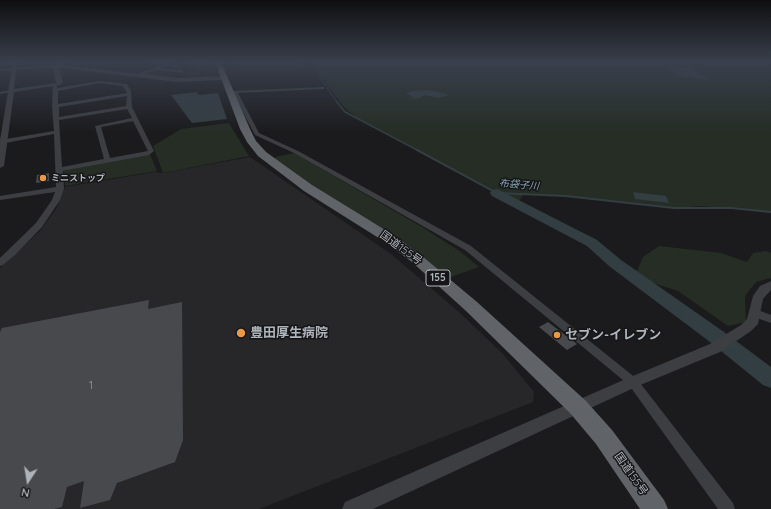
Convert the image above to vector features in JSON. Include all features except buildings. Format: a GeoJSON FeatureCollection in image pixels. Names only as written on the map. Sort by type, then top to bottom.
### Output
{"type":"FeatureCollection","features":[{"type":"Feature","properties":{"kind":"highway","name":"国道155号"},"geometry":{"type":"LineString","coordinates":[[230,87],[248,136],[269,160],[308,188],[390,239],[471,306],[578,407],[604,437],[655,509]]}},
{"type":"Feature","properties":{"kind":"street"},"geometry":{"type":"LineString","coordinates":[[0,166],[1,142],[11,86]]}},
{"type":"Feature","properties":{"kind":"street"},"geometry":{"type":"LineString","coordinates":[[0,263],[40,225],[54,205],[60,189],[58,132],[55,106],[55,88],[57,86]]}},
{"type":"Feature","properties":{"kind":"street"},"geometry":{"type":"LineString","coordinates":[[55,106],[91,92],[97,86]]}},
{"type":"Feature","properties":{"kind":"street"},"geometry":{"type":"LineString","coordinates":[[59,170],[150,152],[129,107],[129,90],[125,86]]}},
{"type":"Feature","properties":{"kind":"street"},"geometry":{"type":"LineString","coordinates":[[221,86],[322,88]]}},
{"type":"Feature","properties":{"kind":"street"},"geometry":{"type":"LineString","coordinates":[[230,87],[257,134],[296,152],[468,248],[633,382],[727,509]]}},
{"type":"Feature","properties":{"kind":"street"},"geometry":{"type":"LineString","coordinates":[[0,93],[55,88],[129,94]]}},
{"type":"Feature","properties":{"kind":"street"},"geometry":{"type":"LineString","coordinates":[[57,119],[129,107]]}},
{"type":"Feature","properties":{"kind":"street"},"geometry":{"type":"LineString","coordinates":[[108,161],[98,126],[135,118]]}},
{"type":"Feature","properties":{"kind":"street"},"geometry":{"type":"LineString","coordinates":[[1,142],[58,132]]}},
{"type":"Feature","properties":{"kind":"street"},"geometry":{"type":"LineString","coordinates":[[0,198],[60,189]]}},
{"type":"Feature","properties":{"kind":"street"},"geometry":{"type":"LineString","coordinates":[[352,509],[633,382],[715,348],[746,328],[753,321],[757,299],[769,288]]}},
{"type":"Feature","properties":{"kind":"street"},"geometry":{"type":"LineString","coordinates":[[755,313],[771,319]]}},
{"type":"Feature","properties":{"kind":"shaded area"},"geometry":{"type":"Polygon","coordinates":[[[328,86],[771,86],[771,212],[701,206],[675,208],[565,196],[523,195],[519,201],[530,210],[562,228],[581,232],[596,239],[594,247],[609,258],[637,271],[643,257],[659,246],[721,253],[747,262],[753,253],[766,251],[771,253],[771,278],[756,282],[745,296],[746,322],[728,326],[678,291],[656,284],[639,281],[624,274],[586,244],[509,201],[496,191],[357,118],[344,107],[328,86]]]}},
{"type":"Feature","properties":{"kind":"shaded area"},"geometry":{"type":"Polygon","coordinates":[[[430,90],[449,95],[438,98],[424,95],[420,98],[412,99],[413,97],[406,93],[412,91],[430,90]]]}},
{"type":"Feature","properties":{"kind":"shaded area"},"geometry":{"type":"Polygon","coordinates":[[[197,92],[199,95],[218,93],[227,119],[192,123],[171,95],[197,92]]]}},
{"type":"Feature","properties":{"kind":"shaded area"},"geometry":{"type":"Polygon","coordinates":[[[229,123],[249,156],[163,173],[153,146],[181,129],[229,123]]]}},
{"type":"Feature","properties":{"kind":"shaded area"},"geometry":{"type":"Polygon","coordinates":[[[294,153],[422,227],[461,252],[479,267],[448,278],[397,237],[327,196],[273,159],[294,153]]]}},
{"type":"Feature","properties":{"kind":"shaded area"},"geometry":{"type":"Polygon","coordinates":[[[150,154],[157,171],[65,186],[64,171],[150,154]]]}},
{"type":"Feature","properties":{"kind":"shaded area","name":"豊田厚生病院"},"geometry":{"type":"Polygon","coordinates":[[[250,157],[391,254],[459,312],[503,354],[534,392],[533,402],[259,509],[0,509],[0,268],[39,232],[56,209],[65,187],[155,172],[163,173],[250,157]]]}},
{"type":"Feature","properties":{"kind":"shaded area"},"geometry":{"type":"Polygon","coordinates":[[[633,192],[666,196],[669,203],[635,199],[633,192]]]}},
{"type":"Feature","properties":{"kind":"waterway","name":"布袋子川"},"geometry":{"type":"LineString","coordinates":[[326,86],[337,102]]}},
{"type":"Feature","properties":{"kind":"waterway","name":"布袋子川"},"geometry":{"type":"LineString","coordinates":[[336,101],[345,112],[419,151]]}},
{"type":"Feature","properties":{"kind":"waterway","name":"布袋子川"},"geometry":{"type":"LineString","coordinates":[[417,150],[497,193],[566,196],[674,208],[731,208],[771,212]]}},
{"type":"Feature","properties":{"kind":"waterway"},"geometry":{"type":"LineString","coordinates":[[497,193],[592,243],[615,263],[717,337],[771,379]]}},
{"type":"Feature","properties":{"kind":"place","name":"ミニストップ"},"geometry":{"type":"Point","coordinates":[43,178]}},
{"type":"Feature","properties":{"kind":"place","name":"豊田厚生病院"},"geometry":{"type":"Point","coordinates":[241,333]}},
{"type":"Feature","properties":{"kind":"place","name":"セブン-イレブン"},"geometry":{"type":"Point","coordinates":[557,335]}}]}
